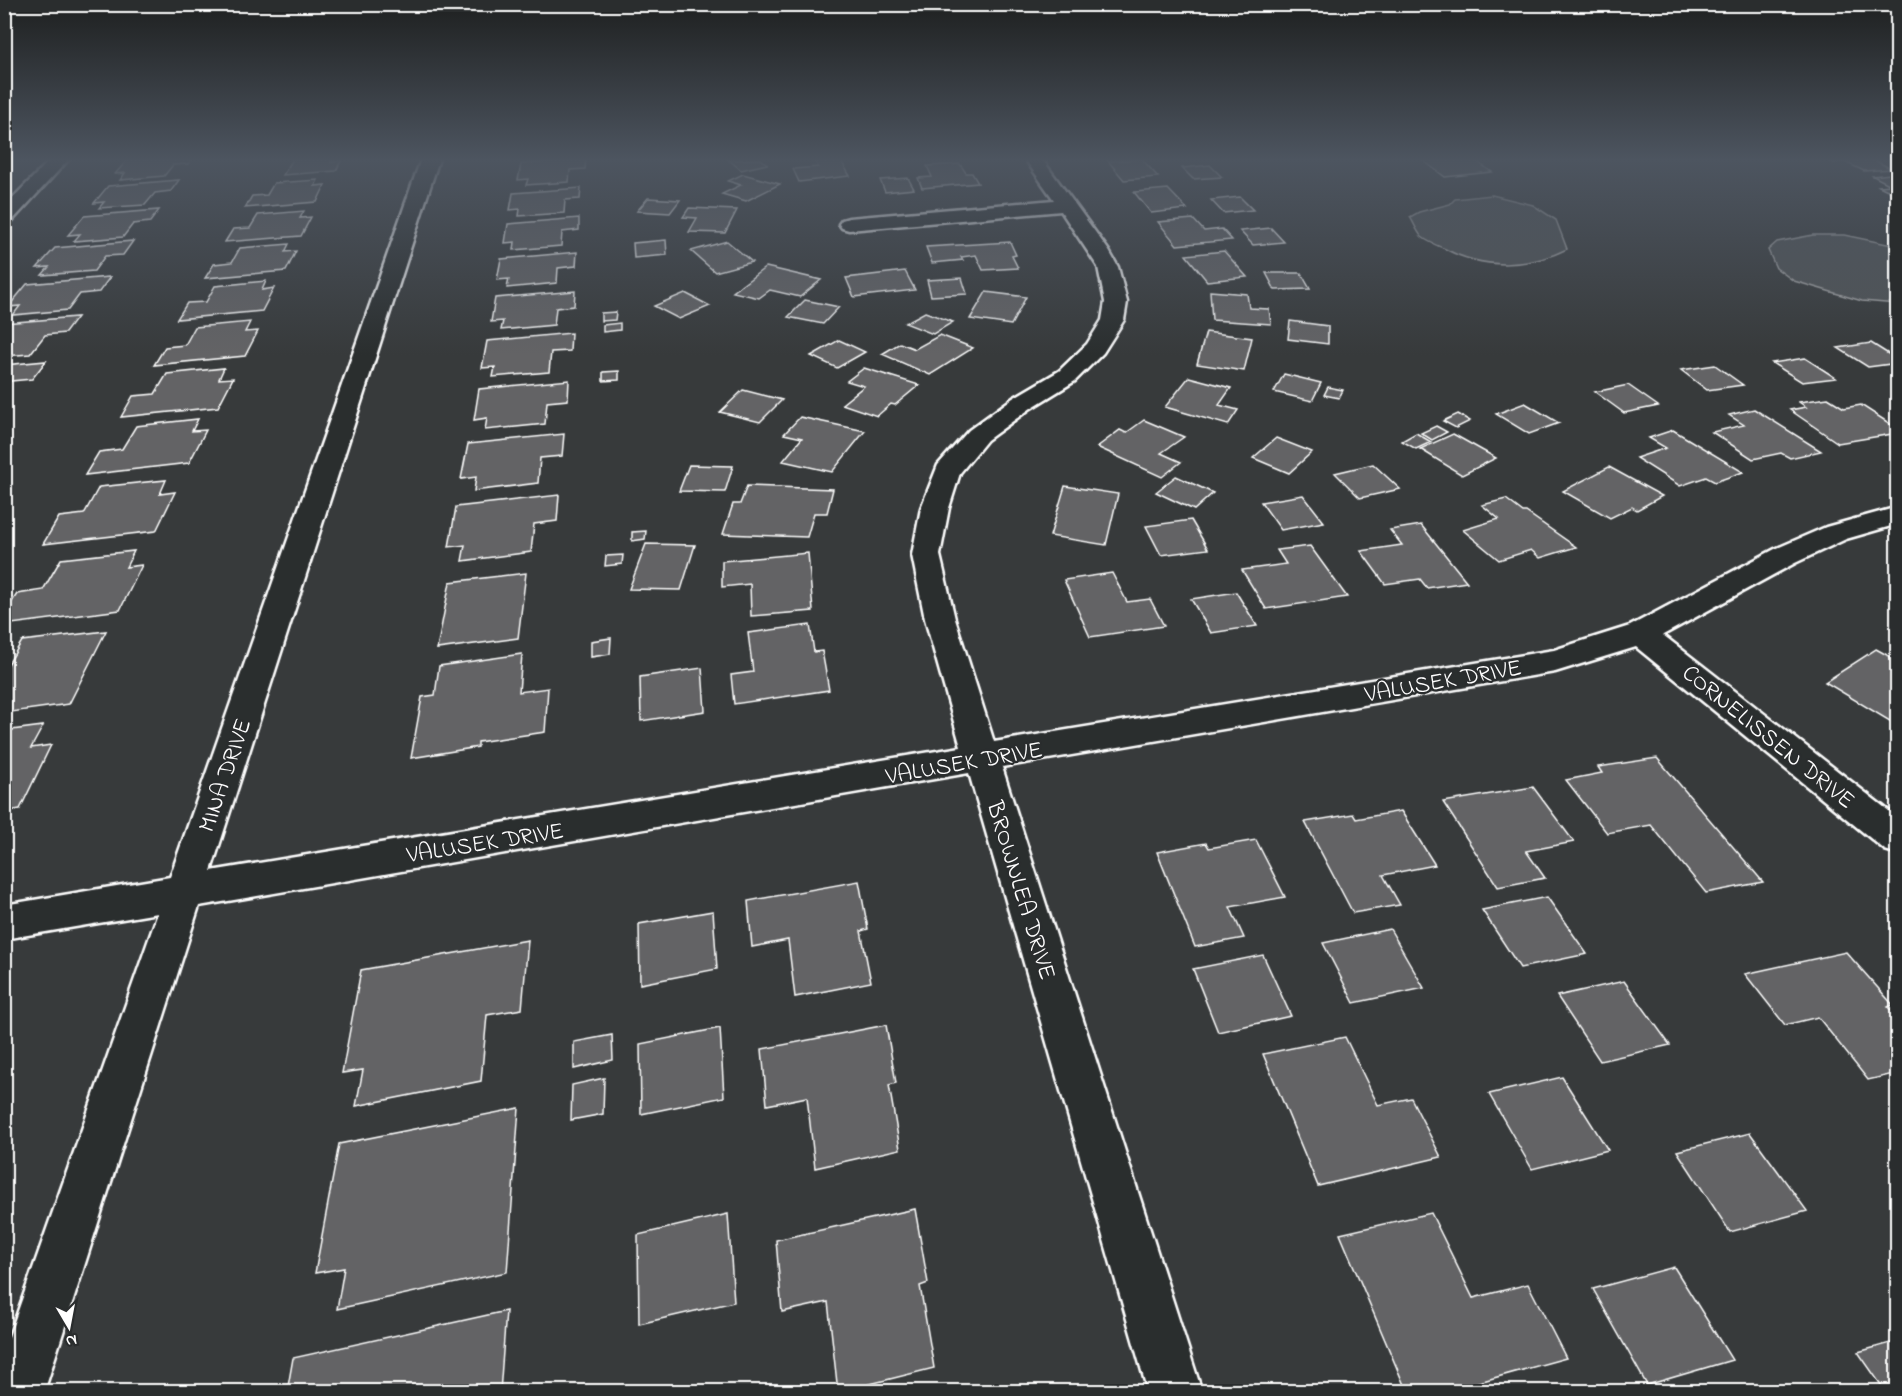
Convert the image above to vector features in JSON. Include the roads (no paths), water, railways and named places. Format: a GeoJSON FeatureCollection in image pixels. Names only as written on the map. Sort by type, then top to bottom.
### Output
{"type":"FeatureCollection","features":[{"type":"Feature","properties":{"kind":"street","name":"MINA DRIVE"},"geometry":{"type":"LineString","coordinates":[[17,1392],[408,224]]}},
{"type":"Feature","properties":{"kind":"street","name":"BROWNLEA DRIVE"},"geometry":{"type":"LineString","coordinates":[[1079,224],[1108,267],[1116,302],[1113,320],[1095,348],[1067,376],[1022,403],[978,435],[947,471],[935,508],[926,555],[940,619],[1175,1392]]}},
{"type":"Feature","properties":{"kind":"street","name":"VALUSEK DRIVE"},"geometry":{"type":"LineString","coordinates":[[4,922],[1555,661],[1641,634],[1785,556],[1836,533],[1898,515]]}},
{"type":"Feature","properties":{"kind":"street","name":"CORNELISSEN DRIVE"},"geometry":{"type":"LineString","coordinates":[[1641,634],[1898,839]]}}]}
